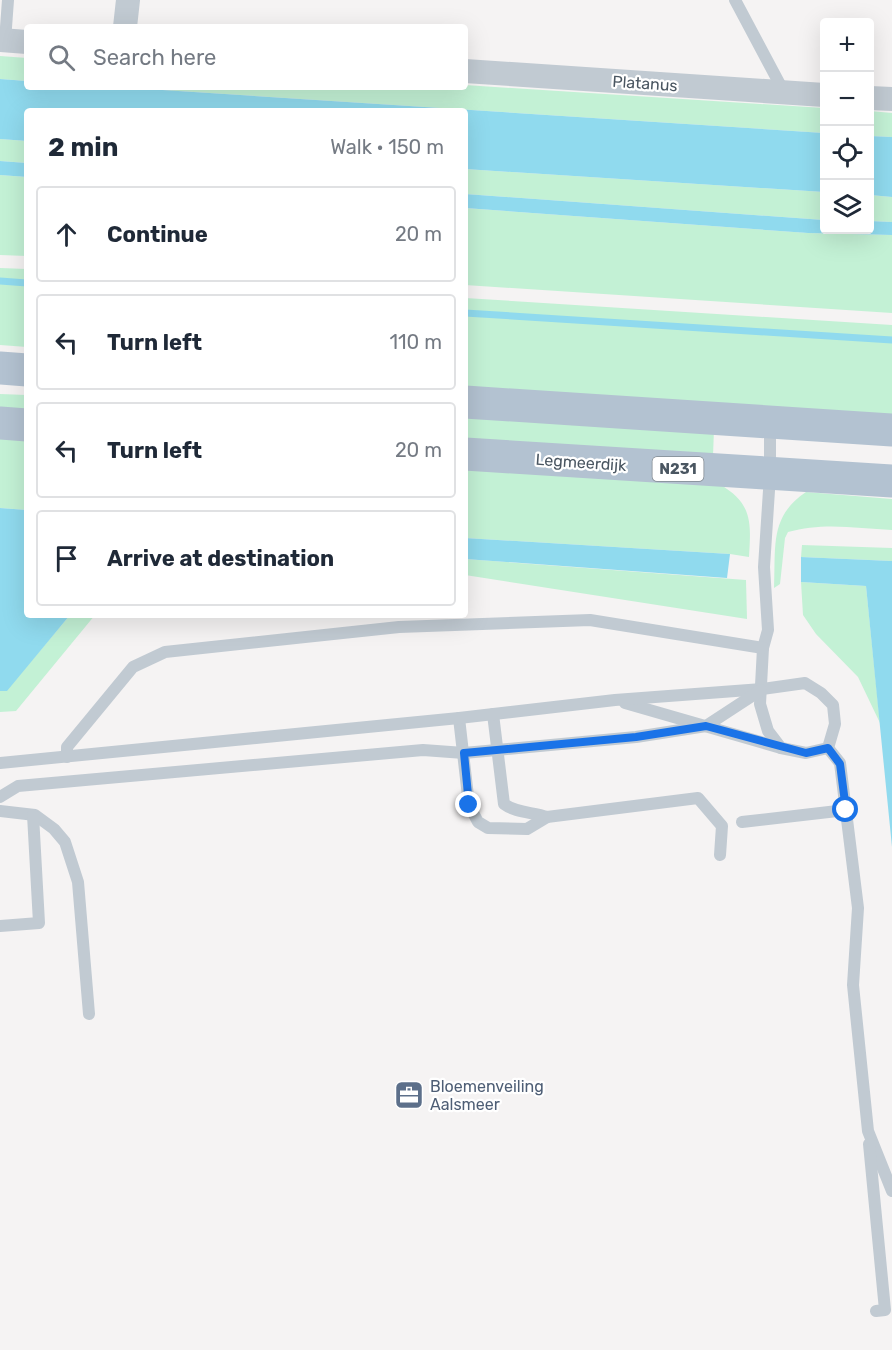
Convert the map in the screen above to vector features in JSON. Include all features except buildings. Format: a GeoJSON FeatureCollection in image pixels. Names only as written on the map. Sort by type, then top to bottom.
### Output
{"type":"FeatureCollection","features":[{"type":"Feature","properties":{"kind":"main road"},"geometry":{"type":"LineString","coordinates":[[0,368],[24,370]]}},
{"type":"Feature","properties":{"kind":"main road"},"geometry":{"type":"LineString","coordinates":[[468,402],[892,430]]}},
{"type":"Feature","properties":{"kind":"main road"},"geometry":{"type":"LineString","coordinates":[[0,423],[24,425]]}},
{"type":"Feature","properties":{"kind":"main road","name":"Legmeerdijk"},"geometry":{"type":"LineString","coordinates":[[468,454],[892,481]]}},
{"type":"Feature","properties":{"kind":"street"},"geometry":{"type":"LineString","coordinates":[[125,24],[128,0]]}},
{"type":"Feature","properties":{"kind":"street","name":"Platanus"},"geometry":{"type":"LineString","coordinates":[[468,71],[820,95]]}},
{"type":"Feature","properties":{"kind":"street"},"geometry":{"type":"LineString","coordinates":[[874,98],[892,99]]}},
{"type":"Feature","properties":{"kind":"lane"},"geometry":{"type":"LineString","coordinates":[[8,0],[11,41]]}},
{"type":"Feature","properties":{"kind":"lane"},"geometry":{"type":"LineString","coordinates":[[735,0],[784,92]]}},
{"type":"Feature","properties":{"kind":"lane"},"geometry":{"type":"LineString","coordinates":[[770,422],[770,475],[764,567],[768,630],[763,648],[760,704],[768,730],[782,748]]}},
{"type":"Feature","properties":{"kind":"lane"},"geometry":{"type":"LineString","coordinates":[[67,757],[67,747],[133,668],[165,652],[399,627],[590,620],[763,648]]}},
{"type":"Feature","properties":{"kind":"lane"},"geometry":{"type":"LineString","coordinates":[[0,763],[459,718],[615,700],[762,689],[805,683],[821,693],[833,705],[835,724],[828,748]]}},
{"type":"Feature","properties":{"kind":"lane"},"geometry":{"type":"LineString","coordinates":[[0,797],[18,786],[423,750],[464,753],[636,737],[706,726],[762,689]]}},
{"type":"Feature","properties":{"kind":"lane"},"geometry":{"type":"LineString","coordinates":[[615,700],[782,748],[806,753],[828,748]]}},
{"type":"Feature","properties":{"kind":"lane"},"geometry":{"type":"LineString","coordinates":[[493,714],[504,804],[511,810],[531,812],[547,817]]}},
{"type":"Feature","properties":{"kind":"lane"},"geometry":{"type":"LineString","coordinates":[[459,718],[469,805],[478,822],[488,828],[527,829],[547,817],[698,798],[722,826],[720,855]]}},
{"type":"Feature","properties":{"kind":"lane"},"geometry":{"type":"LineString","coordinates":[[828,748],[840,764],[858,908],[853,985],[885,1310],[876,1311]]}},
{"type":"Feature","properties":{"kind":"lane"},"geometry":{"type":"LineString","coordinates":[[742,822],[846,810]]}},
{"type":"Feature","properties":{"kind":"lane"},"geometry":{"type":"LineString","coordinates":[[0,811],[33,815],[54,829],[65,842],[78,882],[89,1014]]}},
{"type":"Feature","properties":{"kind":"lane"},"geometry":{"type":"LineString","coordinates":[[0,926],[39,923],[33,815]]}},
{"type":"Feature","properties":{"kind":"lane"},"geometry":{"type":"LineString","coordinates":[[868,1131],[892,1191]]}},
{"type":"Feature","properties":{"kind":"green space"},"geometry":{"type":"Polygon","coordinates":[[[0,56],[24,58],[24,81],[0,79],[0,56]]]}},
{"type":"Feature","properties":{"kind":"green space"},"geometry":{"type":"Polygon","coordinates":[[[468,85],[820,108],[820,133],[468,110],[468,108],[162,90],[468,90],[468,85]]]}},
{"type":"Feature","properties":{"kind":"green space"},"geometry":{"type":"Polygon","coordinates":[[[874,111],[892,113],[892,137],[874,136],[874,111]]]}},
{"type":"Feature","properties":{"kind":"green space"},"geometry":{"type":"Polygon","coordinates":[[[0,139],[24,141],[24,163],[0,161],[0,139]]]}},
{"type":"Feature","properties":{"kind":"green space"},"geometry":{"type":"Polygon","coordinates":[[[468,169],[820,192],[820,220],[468,194],[468,169]]]}},
{"type":"Feature","properties":{"kind":"green space"},"geometry":{"type":"Polygon","coordinates":[[[0,175],[24,177],[24,256],[0,255],[0,175]]]}},
{"type":"Feature","properties":{"kind":"green space"},"geometry":{"type":"Polygon","coordinates":[[[874,195],[892,197],[892,222],[874,221],[874,195]]]}},
{"type":"Feature","properties":{"kind":"green space"},"geometry":{"type":"Polygon","coordinates":[[[468,208],[820,234],[892,235],[892,313],[468,285],[468,208]]]}},
{"type":"Feature","properties":{"kind":"green space"},"geometry":{"type":"Polygon","coordinates":[[[0,268],[24,269],[24,347],[0,345],[0,268]]]}},
{"type":"Feature","properties":{"kind":"green space"},"geometry":{"type":"Polygon","coordinates":[[[468,298],[892,325],[892,415],[468,387],[468,298]]]}},
{"type":"Feature","properties":{"kind":"green space"},"geometry":{"type":"Polygon","coordinates":[[[0,394],[24,395],[24,412],[0,411],[0,394]]]}},
{"type":"Feature","properties":{"kind":"green space"},"geometry":{"type":"Polygon","coordinates":[[[468,412],[714,429],[713,456],[468,439],[468,412]]]}},
{"type":"Feature","properties":{"kind":"green space"},"geometry":{"type":"Polygon","coordinates":[[[0,436],[24,437],[24,510],[0,508],[0,436]]]}},
{"type":"Feature","properties":{"kind":"green space"},"geometry":{"type":"Polygon","coordinates":[[[468,465],[719,484],[738,499],[748,515],[749,557],[468,538],[468,465]]]}},
{"type":"Feature","properties":{"kind":"green space"},"geometry":{"type":"Polygon","coordinates":[[[806,492],[892,499],[892,530],[827,526],[788,532],[785,538],[780,584],[774,588],[775,546],[780,523],[794,502],[806,492]]]}},
{"type":"Feature","properties":{"kind":"green space"},"geometry":{"type":"Polygon","coordinates":[[[802,545],[892,548],[892,561],[801,557],[802,545]]]}},
{"type":"Feature","properties":{"kind":"green space"},"geometry":{"type":"Polygon","coordinates":[[[468,559],[746,580],[747,619],[468,575],[468,559]]]}},
{"type":"Feature","properties":{"kind":"green space"},"geometry":{"type":"Polygon","coordinates":[[[801,582],[866,586],[880,723],[858,677],[816,634],[803,615],[801,582]]]}},
{"type":"Feature","properties":{"kind":"green space"},"geometry":{"type":"Polygon","coordinates":[[[67,618],[93,618],[16,711],[0,712],[0,691],[7,690],[67,618]]]}},
{"type":"Feature","properties":{"kind":"water"},"geometry":{"type":"Polygon","coordinates":[[[0,79],[24,81],[24,90],[162,90],[439,108],[24,108],[24,141],[0,139],[0,79]]]}},
{"type":"Feature","properties":{"kind":"water"},"geometry":{"type":"Polygon","coordinates":[[[468,110],[820,133],[820,192],[468,169],[468,110]]]}},
{"type":"Feature","properties":{"kind":"water"},"geometry":{"type":"Polygon","coordinates":[[[874,136],[892,137],[892,197],[874,195],[874,136]]]}},
{"type":"Feature","properties":{"kind":"water"},"geometry":{"type":"Polygon","coordinates":[[[0,161],[24,163],[24,177],[0,175],[0,161]]]}},
{"type":"Feature","properties":{"kind":"water"},"geometry":{"type":"Polygon","coordinates":[[[468,194],[820,220],[820,233],[468,208],[468,194]]]}},
{"type":"Feature","properties":{"kind":"water"},"geometry":{"type":"Polygon","coordinates":[[[874,221],[892,222],[892,235],[850,234],[874,234],[874,221]]]}},
{"type":"Feature","properties":{"kind":"water"},"geometry":{"type":"Polygon","coordinates":[[[0,508],[24,510],[24,618],[68,618],[7,691],[0,691],[0,508]]]}},
{"type":"Feature","properties":{"kind":"water"},"geometry":{"type":"Polygon","coordinates":[[[468,538],[730,554],[727,578],[468,559],[468,538]]]}},
{"type":"Feature","properties":{"kind":"water"},"geometry":{"type":"Polygon","coordinates":[[[801,557],[892,561],[892,847],[866,586],[801,582],[801,557]]]}},
{"type":"Feature","properties":{"kind":"waterway"},"geometry":{"type":"LineString","coordinates":[[0,281],[24,283]]}},
{"type":"Feature","properties":{"kind":"waterway"},"geometry":{"type":"LineString","coordinates":[[468,313],[892,340]]}},
{"type":"Feature","properties":{"kind":"place","name":"Bloemenveiling Aalsmeer"},"geometry":{"type":"Point","coordinates":[409,1095]}},
{"type":"Feature","properties":{"kind":"route"},"geometry":{"type":"LineString","coordinates":[[469,805],[464,753],[636,737],[706,726],[806,753],[828,748],[840,764],[846,810]]}}]}
